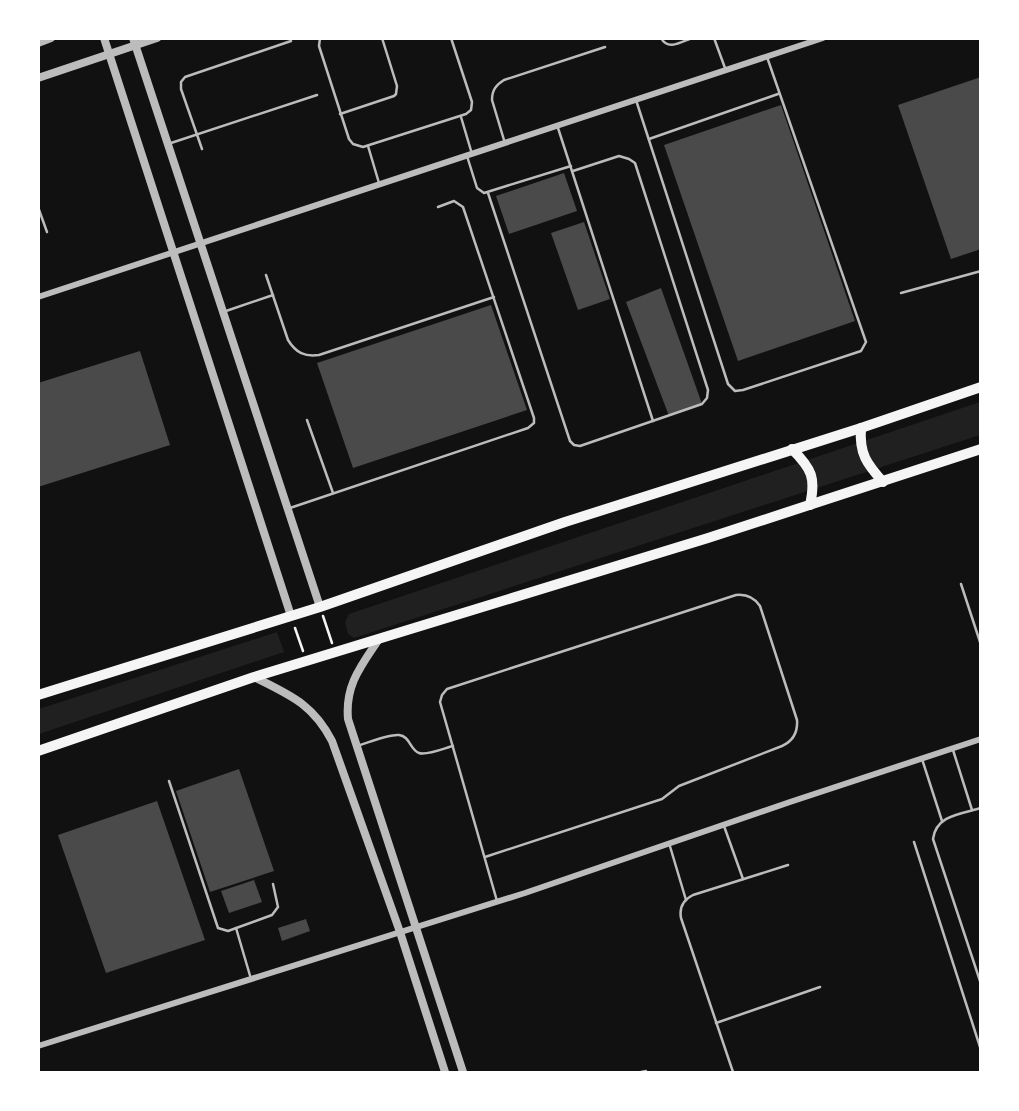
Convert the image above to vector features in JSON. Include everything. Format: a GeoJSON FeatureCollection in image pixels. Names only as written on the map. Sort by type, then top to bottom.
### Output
{"type":"FeatureCollection","features":[{"type":"Feature","properties":{"kind":"highway"},"geometry":{"type":"LineString","coordinates":[[38,695],[320,607],[565,522],[981,387]]}},
{"type":"Feature","properties":{"kind":"highway"},"geometry":{"type":"LineString","coordinates":[[861,428],[860,441],[864,456],[883,482]]}},
{"type":"Feature","properties":{"kind":"highway"},"geometry":{"type":"LineString","coordinates":[[792,449],[803,459],[811,472],[813,487],[810,505]]}},
{"type":"Feature","properties":{"kind":"highway"},"geometry":{"type":"LineString","coordinates":[[38,751],[254,677],[810,505],[981,449]]}},
{"type":"Feature","properties":{"kind":"street"},"geometry":{"type":"LineString","coordinates":[[38,43],[51,38]]}},
{"type":"Feature","properties":{"kind":"street"},"geometry":{"type":"LineString","coordinates":[[104,38],[291,616]]}},
{"type":"Feature","properties":{"kind":"street"},"geometry":{"type":"LineString","coordinates":[[38,78],[109,54],[134,42],[157,38]]}},
{"type":"Feature","properties":{"kind":"street"},"geometry":{"type":"LineString","coordinates":[[38,297],[823,38]]}},
{"type":"Feature","properties":{"kind":"street"},"geometry":{"type":"LineString","coordinates":[[134,42],[320,607]]}},
{"type":"Feature","properties":{"kind":"street"},"geometry":{"type":"LineString","coordinates":[[379,639],[353,679],[347,706],[348,719],[463,1073]]}},
{"type":"Feature","properties":{"kind":"street"},"geometry":{"type":"LineString","coordinates":[[254,677],[304,705],[323,725],[339,760],[400,932],[445,1073]]}},
{"type":"Feature","properties":{"kind":"street"},"geometry":{"type":"LineString","coordinates":[[38,1046],[497,901],[981,739]]}},
{"type":"Feature","properties":{"kind":"lane"},"geometry":{"type":"LineString","coordinates":[[320,38],[319,46],[349,139],[358,146],[368,146],[469,112],[472,103],[451,38]]}},
{"type":"Feature","properties":{"kind":"lane"},"geometry":{"type":"LineString","coordinates":[[341,114],[396,94],[397,86],[382,38]]}},
{"type":"Feature","properties":{"kind":"lane"},"geometry":{"type":"LineString","coordinates":[[661,38],[670,46],[692,38]]}},
{"type":"Feature","properties":{"kind":"lane"},"geometry":{"type":"LineString","coordinates":[[714,38],[725,71]]}},
{"type":"Feature","properties":{"kind":"lane"},"geometry":{"type":"LineString","coordinates":[[202,149],[181,89],[185,76],[291,41]]}},
{"type":"Feature","properties":{"kind":"lane"},"geometry":{"type":"LineString","coordinates":[[505,143],[492,100],[492,93],[499,83],[605,47]]}},
{"type":"Feature","properties":{"kind":"lane"},"geometry":{"type":"LineString","coordinates":[[636,100],[731,388],[735,391],[743,390],[861,351],[865,345],[767,57]]}},
{"type":"Feature","properties":{"kind":"lane"},"geometry":{"type":"LineString","coordinates":[[649,139],[780,93]]}},
{"type":"Feature","properties":{"kind":"lane"},"geometry":{"type":"LineString","coordinates":[[168,144],[317,95]]}},
{"type":"Feature","properties":{"kind":"lane"},"geometry":{"type":"LineString","coordinates":[[461,116],[477,188],[480,191],[488,193],[571,166]]}},
{"type":"Feature","properties":{"kind":"lane"},"geometry":{"type":"LineString","coordinates":[[558,126],[653,421]]}},
{"type":"Feature","properties":{"kind":"lane"},"geometry":{"type":"LineString","coordinates":[[368,146],[380,185]]}},
{"type":"Feature","properties":{"kind":"lane"},"geometry":{"type":"LineString","coordinates":[[488,193],[572,444],[580,446],[702,404],[707,398],[708,390],[635,163],[619,156],[573,171]]}},
{"type":"Feature","properties":{"kind":"lane"},"geometry":{"type":"LineString","coordinates":[[288,508],[531,426],[534,418],[463,207],[454,201],[438,207]]}},
{"type":"Feature","properties":{"kind":"lane"},"geometry":{"type":"LineString","coordinates":[[38,207],[47,232]]}},
{"type":"Feature","properties":{"kind":"lane"},"geometry":{"type":"LineString","coordinates":[[901,293],[981,271]]}},
{"type":"Feature","properties":{"kind":"lane"},"geometry":{"type":"LineString","coordinates":[[266,275],[288,340],[300,354],[310,356],[494,297]]}},
{"type":"Feature","properties":{"kind":"lane"},"geometry":{"type":"LineString","coordinates":[[223,312],[273,295]]}},
{"type":"Feature","properties":{"kind":"lane"},"geometry":{"type":"LineString","coordinates":[[307,420],[333,493]]}},
{"type":"Feature","properties":{"kind":"lane"},"geometry":{"type":"LineString","coordinates":[[961,584],[981,645]]}},
{"type":"Feature","properties":{"kind":"lane"},"geometry":{"type":"LineString","coordinates":[[485,857],[666,797],[679,786],[787,744],[796,731],[797,720],[760,606],[753,598],[742,594],[447,689],[440,702],[497,901]]}},
{"type":"Feature","properties":{"kind":"lane"},"geometry":{"type":"LineString","coordinates":[[357,746],[397,734],[405,737],[420,754],[453,746]]}},
{"type":"Feature","properties":{"kind":"lane"},"geometry":{"type":"LineString","coordinates":[[953,748],[972,810]]}},
{"type":"Feature","properties":{"kind":"lane"},"geometry":{"type":"LineString","coordinates":[[922,758],[942,821]]}},
{"type":"Feature","properties":{"kind":"lane"},"geometry":{"type":"LineString","coordinates":[[169,781],[216,925],[224,931],[274,914],[278,902],[273,884]]}},
{"type":"Feature","properties":{"kind":"lane"},"geometry":{"type":"LineString","coordinates":[[981,808],[942,821],[934,833],[934,845],[981,984]]}},
{"type":"Feature","properties":{"kind":"lane"},"geometry":{"type":"LineString","coordinates":[[723,824],[743,880]]}},
{"type":"Feature","properties":{"kind":"lane"},"geometry":{"type":"LineString","coordinates":[[914,842],[981,1050]]}},
{"type":"Feature","properties":{"kind":"lane"},"geometry":{"type":"LineString","coordinates":[[669,843],[686,900]]}},
{"type":"Feature","properties":{"kind":"lane"},"geometry":{"type":"LineString","coordinates":[[733,1073],[681,918],[681,907],[693,895],[788,865]]}},
{"type":"Feature","properties":{"kind":"lane"},"geometry":{"type":"LineString","coordinates":[[236,928],[251,979]]}},
{"type":"Feature","properties":{"kind":"lane"},"geometry":{"type":"LineString","coordinates":[[716,1023],[820,987]]}},
{"type":"Feature","properties":{"kind":"path"},"geometry":{"type":"LineString","coordinates":[[320,607],[335,653]]}},
{"type":"Feature","properties":{"kind":"path"},"geometry":{"type":"LineString","coordinates":[[291,616],[306,661]]}},
{"type":"Feature","properties":{"kind":"shaded area"},"geometry":{"type":"Polygon","coordinates":[[[980,402],[980,435],[354,638],[348,634],[345,622],[349,614],[980,402]]]}},
{"type":"Feature","properties":{"kind":"shaded area"},"geometry":{"type":"Polygon","coordinates":[[[277,632],[284,652],[39,734],[39,709],[277,632]]]}},
{"type":"Feature","properties":{"kind":"building"},"geometry":{"type":"Polygon","coordinates":[[[981,77],[981,249],[951,259],[898,105],[981,77]]]}},
{"type":"Feature","properties":{"kind":"building"},"geometry":{"type":"Polygon","coordinates":[[[781,105],[855,321],[738,361],[664,145],[781,105]]]}},
{"type":"Feature","properties":{"kind":"building"},"geometry":{"type":"Polygon","coordinates":[[[564,173],[577,211],[509,234],[496,196],[564,173]]]}},
{"type":"Feature","properties":{"kind":"building"},"geometry":{"type":"Polygon","coordinates":[[[584,222],[610,299],[578,310],[551,233],[584,222]]]}},
{"type":"Feature","properties":{"kind":"building"},"geometry":{"type":"Polygon","coordinates":[[[661,288],[702,404],[669,416],[626,302],[661,288]]]}},
{"type":"Feature","properties":{"kind":"building"},"geometry":{"type":"Polygon","coordinates":[[[491,305],[527,410],[353,468],[317,363],[491,305]]]}},
{"type":"Feature","properties":{"kind":"building"},"geometry":{"type":"Polygon","coordinates":[[[140,351],[170,445],[38,487],[38,383],[140,351]]]}},
{"type":"Feature","properties":{"kind":"building"},"geometry":{"type":"Polygon","coordinates":[[[239,769],[274,871],[210,892],[176,791],[239,769]]]}},
{"type":"Feature","properties":{"kind":"building"},"geometry":{"type":"Polygon","coordinates":[[[157,801],[205,940],[106,973],[58,835],[157,801]]]}},
{"type":"Feature","properties":{"kind":"building"},"geometry":{"type":"Polygon","coordinates":[[[254,880],[262,902],[229,913],[221,891],[254,880]]]}},
{"type":"Feature","properties":{"kind":"building"},"geometry":{"type":"Polygon","coordinates":[[[306,919],[310,931],[282,941],[278,928],[306,919]]]}}]}
